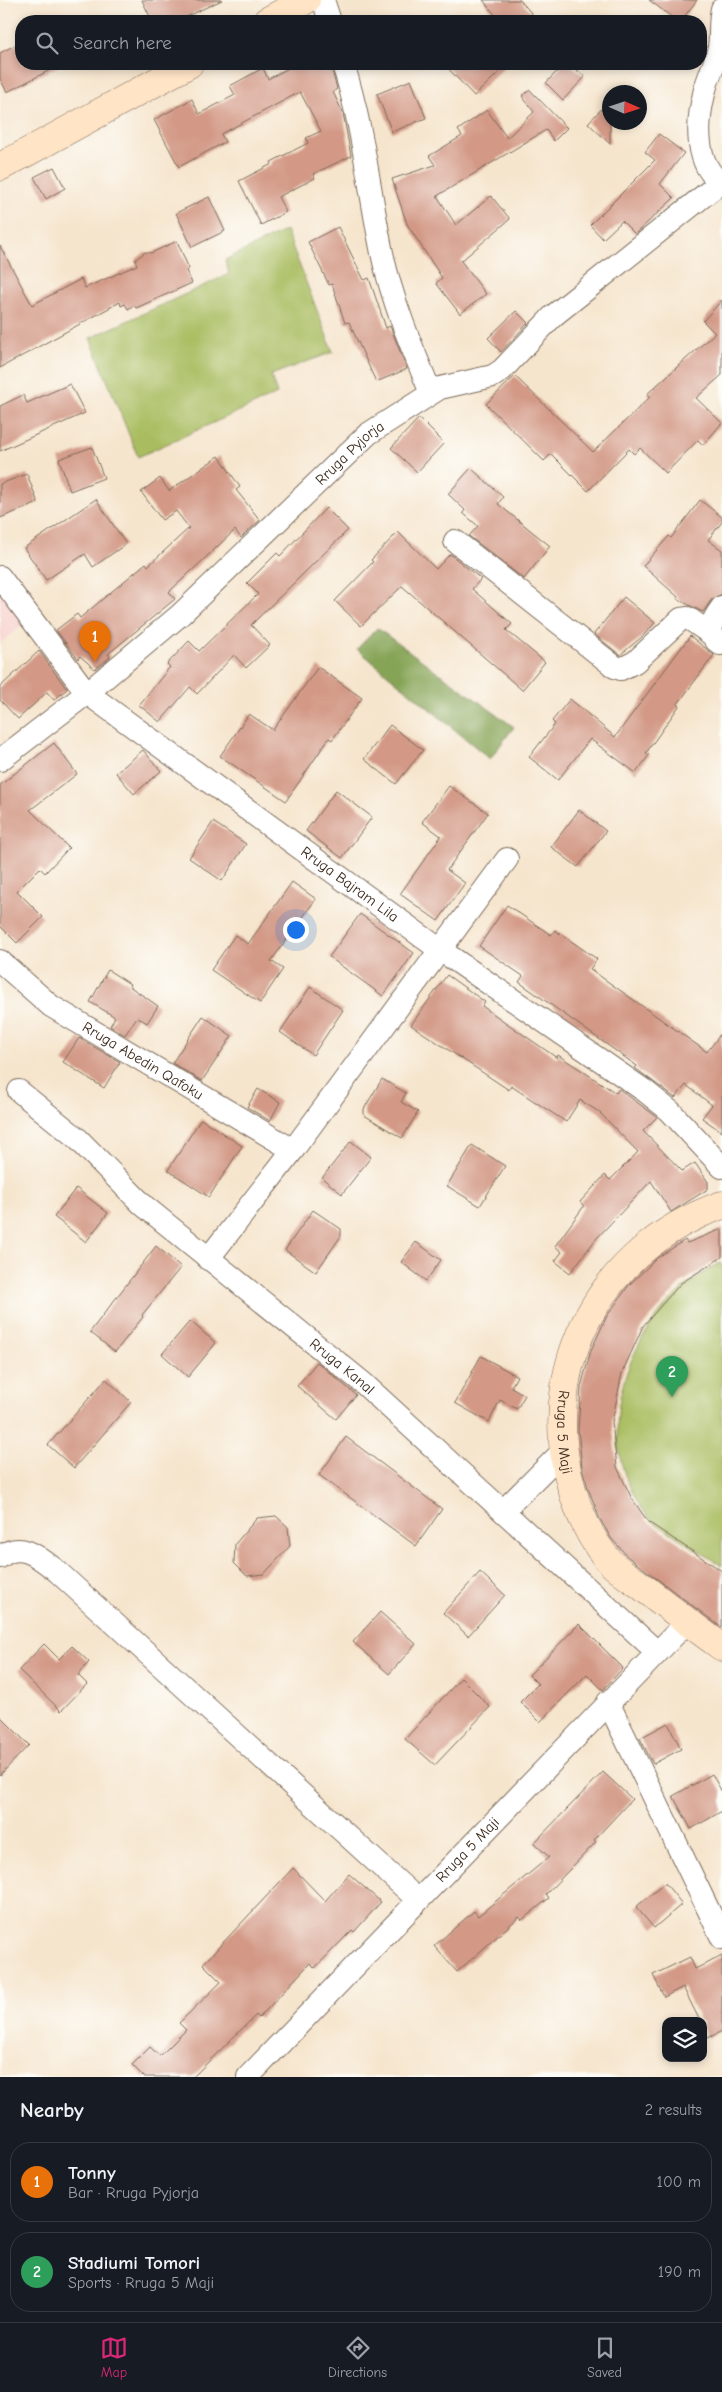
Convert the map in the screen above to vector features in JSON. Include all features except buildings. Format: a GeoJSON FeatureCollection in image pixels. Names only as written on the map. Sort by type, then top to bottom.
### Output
{"type":"FeatureCollection","features":[{"type":"Feature","properties":{"kind":"street"},"geometry":{"type":"LineString","coordinates":[[278,15],[306,0]]}},
{"type":"Feature","properties":{"kind":"street"},"geometry":{"type":"LineString","coordinates":[[323,0],[328,15]]}},
{"type":"Feature","properties":{"kind":"street"},"geometry":{"type":"LineString","coordinates":[[722,9],[719,47],[704,93],[700,130],[705,163],[710,172],[722,182]]}},
{"type":"Feature","properties":{"kind":"street"},"geometry":{"type":"LineString","coordinates":[[0,167],[178,70]]}},
{"type":"Feature","properties":{"kind":"street"},"geometry":{"type":"LineString","coordinates":[[345,70],[361,131],[385,264],[416,357],[431,393]]}},
{"type":"Feature","properties":{"kind":"street","name":"Rruga Pyjorja"},"geometry":{"type":"LineString","coordinates":[[0,760],[87,694],[215,584],[358,442],[388,420],[431,393],[449,385],[493,376],[502,370],[553,316],[722,182]]}},
{"type":"Feature","properties":{"kind":"street"},"geometry":{"type":"LineString","coordinates":[[455,541],[621,669],[635,662],[681,619],[688,618],[717,640]]}},
{"type":"Feature","properties":{"kind":"street","name":"Rruga Bajram Lila"},"geometry":{"type":"LineString","coordinates":[[0,578],[87,694],[439,949],[644,1090],[670,1111],[722,1167]]}},
{"type":"Feature","properties":{"kind":"street"},"geometry":{"type":"LineString","coordinates":[[717,640],[712,620],[722,607]]}},
{"type":"Feature","properties":{"kind":"street"},"geometry":{"type":"LineString","coordinates":[[208,1259],[293,1150],[507,859]]}},
{"type":"Feature","properties":{"kind":"street","name":"Rruga Abedin Qafoku"},"geometry":{"type":"LineString","coordinates":[[0,961],[52,1006],[293,1150]]}},
{"type":"Feature","properties":{"kind":"street","name":"Rruga Kanal"},"geometry":{"type":"LineString","coordinates":[[19,1091],[78,1139],[143,1205],[363,1383],[657,1652]]}},
{"type":"Feature","properties":{"kind":"street","name":"Rruga 5 Maji"},"geometry":{"type":"LineString","coordinates":[[722,1205],[682,1221],[658,1236],[619,1271],[603,1292],[584,1325],[567,1375],[562,1423],[563,1451],[576,1504],[590,1534],[606,1558],[722,1647]]}},
{"type":"Feature","properties":{"kind":"street"},"geometry":{"type":"LineString","coordinates":[[503,1511],[563,1451]]}},
{"type":"Feature","properties":{"kind":"street"},"geometry":{"type":"LineString","coordinates":[[0,1558],[10,1551],[25,1550],[58,1572],[418,1900]]}},
{"type":"Feature","properties":{"kind":"street","name":"Rruga 5 Maji"},"geometry":{"type":"LineString","coordinates":[[248,2077],[687,1622]]}},
{"type":"Feature","properties":{"kind":"street"},"geometry":{"type":"LineString","coordinates":[[608,1702],[722,1938]]}},
{"type":"Feature","properties":{"kind":"shaded area"},"geometry":{"type":"Polygon","coordinates":[[[0,587],[27,621],[0,643],[0,587]]]}},
{"type":"Feature","properties":{"kind":"green space"},"geometry":{"type":"Polygon","coordinates":[[[286,230],[333,352],[271,375],[277,394],[138,457],[90,338],[229,274],[225,260],[286,230]]]}},
{"type":"Feature","properties":{"kind":"green space"},"geometry":{"type":"Polygon","coordinates":[[[377,628],[514,727],[490,759],[357,649],[377,628]]]}},
{"type":"Feature","properties":{"kind":"green space"},"geometry":{"type":"Polygon","coordinates":[[[722,1262],[722,1566],[649,1518],[629,1484],[619,1448],[618,1412],[626,1375],[641,1340],[663,1309],[690,1282],[722,1262]]]}},
{"type":"Feature","properties":{"kind":"place","name":"Tonny"},"geometry":{"type":"Point","coordinates":[95,662]}},
{"type":"Feature","properties":{"kind":"place","name":"Stadiumi Tomori"},"geometry":{"type":"Point","coordinates":[672,1397]}}]}
